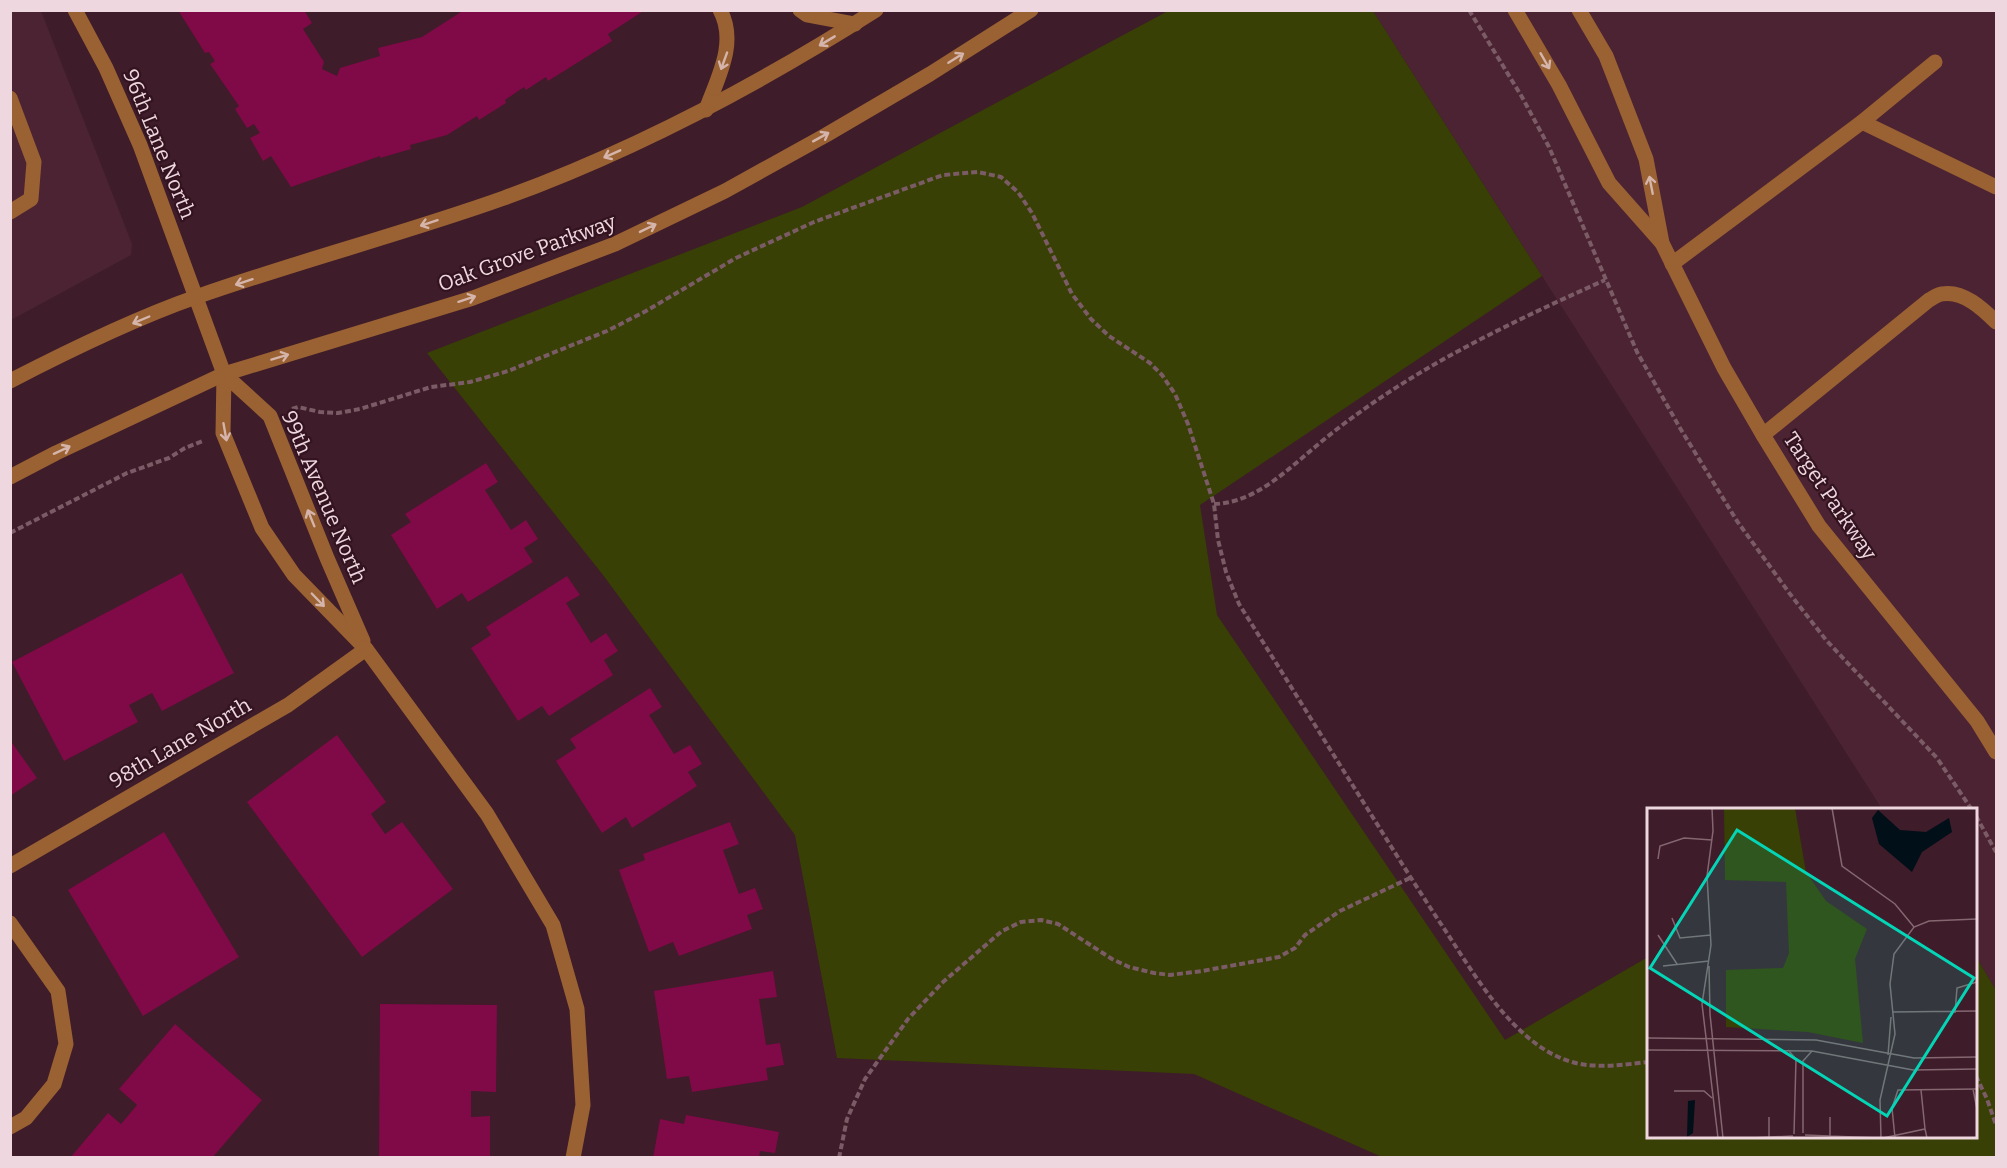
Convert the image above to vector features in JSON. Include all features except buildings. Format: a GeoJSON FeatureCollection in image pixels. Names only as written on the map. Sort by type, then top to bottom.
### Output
{"type":"FeatureCollection","features":[{"type":"Feature","properties":{"kind":"street","name":"96th Lane North"},"geometry":{"type":"LineString","coordinates":[[75,10],[106,68],[140,145],[224,374]]}},
{"type":"Feature","properties":{"kind":"street"},"geometry":{"type":"LineString","coordinates":[[706,110],[728,50],[724,18],[720,10]]}},
{"type":"Feature","properties":{"kind":"street"},"geometry":{"type":"LineString","coordinates":[[800,10],[807,15],[855,24]]}},
{"type":"Feature","properties":{"kind":"street"},"geometry":{"type":"LineString","coordinates":[[10,381],[122,328],[195,297],[504,198],[580,168],[706,110],[780,70],[876,10]]}},
{"type":"Feature","properties":{"kind":"street","name":"Oak Grove Parkway"},"geometry":{"type":"LineString","coordinates":[[10,477],[224,374],[473,298],[615,244],[725,191],[826,135],[930,74],[1031,10]]}},
{"type":"Feature","properties":{"kind":"street","name":"Target Parkway"},"geometry":{"type":"LineString","coordinates":[[1515,10],[1559,85],[1609,183],[1662,243]]}},
{"type":"Feature","properties":{"kind":"street","name":"Target Parkway"},"geometry":{"type":"LineString","coordinates":[[1579,10],[1606,56],[1646,159],[1662,243],[1724,368],[1819,526],[1977,721],[1996,752]]}},
{"type":"Feature","properties":{"kind":"street"},"geometry":{"type":"LineString","coordinates":[[1672,264],[1862,122],[1935,62]]}},
{"type":"Feature","properties":{"kind":"street"},"geometry":{"type":"LineString","coordinates":[[10,98],[34,162],[31,199],[10,212]]}},
{"type":"Feature","properties":{"kind":"street"},"geometry":{"type":"LineString","coordinates":[[1862,122],[1996,187]]}},
{"type":"Feature","properties":{"kind":"street"},"geometry":{"type":"LineString","coordinates":[[1763,435],[1929,300],[1942,294],[1958,296],[1979,305],[1996,322]]}},
{"type":"Feature","properties":{"kind":"street","name":"99th Avenue North"},"geometry":{"type":"LineString","coordinates":[[224,374],[270,416],[366,649]]}},
{"type":"Feature","properties":{"kind":"street","name":"99th Avenue North"},"geometry":{"type":"LineString","coordinates":[[224,374],[223,433],[262,528],[294,575],[366,649],[487,814],[553,926],[577,1009],[583,1105],[573,1158]]}},
{"type":"Feature","properties":{"kind":"street","name":"98th Lane North"},"geometry":{"type":"LineString","coordinates":[[10,866],[288,705],[366,649]]}},
{"type":"Feature","properties":{"kind":"street"},"geometry":{"type":"LineString","coordinates":[[10,923],[58,991],[66,1044],[54,1084],[26,1118],[10,1127]]}},
{"type":"Feature","properties":{"kind":"path"},"geometry":{"type":"LineString","coordinates":[[1468,10],[1522,97],[1549,147],[1575,203],[1605,280],[1637,352],[1737,521],[1819,631],[1937,758],[1971,808]]}},
{"type":"Feature","properties":{"kind":"path"},"geometry":{"type":"LineString","coordinates":[[298,407],[338,413],[360,409],[431,387],[470,382],[508,370],[607,331],[646,311],[736,258],[814,222],[943,175],[978,171],[1001,177],[1018,192],[1032,213],[1072,294],[1091,319],[1109,336],[1150,363],[1162,375],[1175,394],[1188,424],[1214,504],[1218,540],[1226,572],[1239,604],[1410,878],[1474,975],[1497,1005],[1527,1036],[1564,1059],[1589,1065],[1611,1066],[1647,1062]]}},
{"type":"Feature","properties":{"kind":"path"},"geometry":{"type":"LineString","coordinates":[[1214,504],[1243,500],[1261,489],[1334,431],[1389,392],[1446,356],[1605,280]]}},
{"type":"Feature","properties":{"kind":"path"},"geometry":{"type":"LineString","coordinates":[[10,533],[127,473],[169,458],[185,448]]}},
{"type":"Feature","properties":{"kind":"path"},"geometry":{"type":"LineString","coordinates":[[1977,818],[1996,852]]}},
{"type":"Feature","properties":{"kind":"path"},"geometry":{"type":"LineString","coordinates":[[839,1158],[847,1119],[864,1079],[908,1019],[943,982],[1002,931],[1021,922],[1041,920],[1058,924],[1112,959],[1129,967],[1170,975],[1202,971],[1279,957],[1295,948],[1305,934],[1340,911],[1410,878]]}},
{"type":"Feature","properties":{"kind":"path"},"geometry":{"type":"LineString","coordinates":[[1977,1078],[1996,1125]]}},
{"type":"Feature","properties":{"kind":"shaded area"},"geometry":{"type":"Polygon","coordinates":[[[11,11],[41,11],[132,244],[131,255],[11,320],[11,11]]]}},
{"type":"Feature","properties":{"kind":"shaded area"},"geometry":{"type":"Polygon","coordinates":[[[1373,11],[1996,11],[1996,990],[1977,959],[1977,808],[1881,808],[1373,11]]]}},
{"type":"Feature","properties":{"kind":"green space"},"geometry":{"type":"Polygon","coordinates":[[[1168,11],[1373,11],[1542,276],[1200,505],[1217,615],[1505,1040],[1647,958],[1647,1138],[1977,1138],[1977,959],[1996,990],[1996,1157],[1382,1157],[1194,1074],[837,1058],[795,835],[603,575],[427,353],[802,207],[1168,11]]]}}]}
